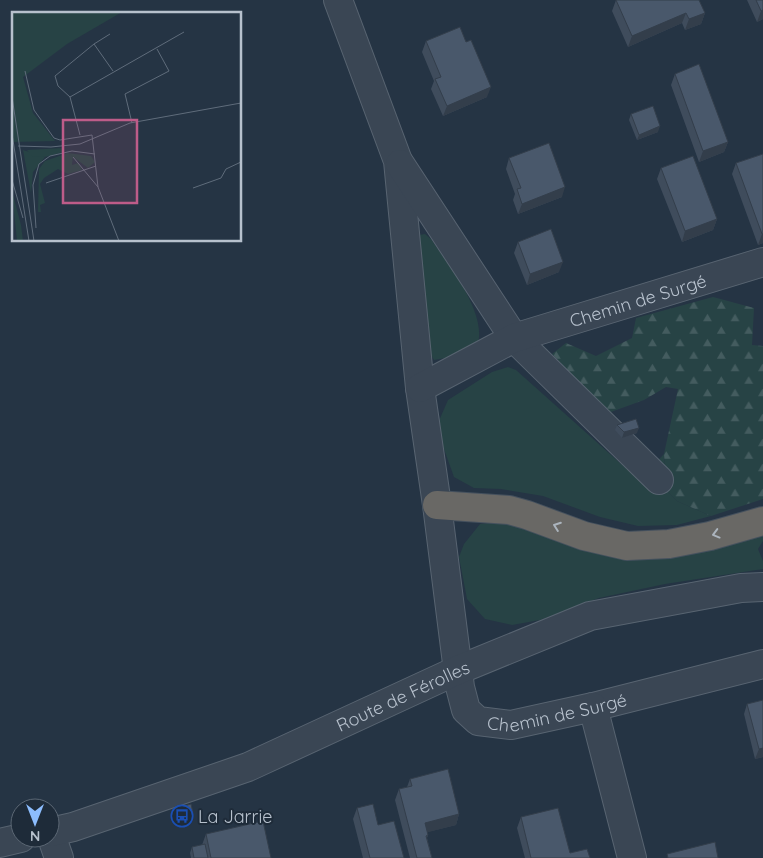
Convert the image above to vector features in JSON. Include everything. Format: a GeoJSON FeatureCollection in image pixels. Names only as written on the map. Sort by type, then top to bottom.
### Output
{"type":"FeatureCollection","features":[{"type":"Feature","properties":{"kind":"highway"},"geometry":{"type":"LineString","coordinates":[[437,505],[509,510],[584,536],[627,546],[669,544],[710,536],[763,521]]}},
{"type":"Feature","properties":{"kind":"street","name":"Chemin de Surgé"},"geometry":{"type":"LineString","coordinates":[[338,0],[398,161],[514,338],[659,480]]}},
{"type":"Feature","properties":{"kind":"street","name":"Chemin de Surgé"},"geometry":{"type":"LineString","coordinates":[[398,161],[420,388],[460,687],[466,710],[478,721],[511,725],[763,664]]}},
{"type":"Feature","properties":{"kind":"street","name":"Chemin de Surgé"},"geometry":{"type":"LineString","coordinates":[[420,388],[514,338],[763,262]]}},
{"type":"Feature","properties":{"kind":"street","name":"Route de Férolles"},"geometry":{"type":"LineString","coordinates":[[60,830],[248,767],[458,670],[590,616],[741,588],[763,587]]}},
{"type":"Feature","properties":{"kind":"street"},"geometry":{"type":"LineString","coordinates":[[593,706],[632,858]]}},
{"type":"Feature","properties":{"kind":"green space"},"geometry":{"type":"Polygon","coordinates":[[[425,234],[431,239],[465,290],[477,320],[479,334],[477,346],[451,357],[434,360],[424,343],[419,235],[425,234]]]}},
{"type":"Feature","properties":{"kind":"green space"},"geometry":{"type":"Polygon","coordinates":[[[713,297],[754,308],[752,345],[763,346],[763,499],[711,516],[677,501],[667,491],[664,454],[678,389],[666,387],[644,400],[608,413],[552,354],[566,343],[596,356],[632,338],[636,318],[713,297]]]}},
{"type":"Feature","properties":{"kind":"green space"},"geometry":{"type":"Polygon","coordinates":[[[508,367],[516,370],[639,480],[664,454],[667,491],[677,501],[711,516],[677,525],[638,526],[600,517],[543,496],[501,489],[474,488],[454,477],[444,449],[440,449],[438,423],[448,400],[492,372],[508,367]]]}},
{"type":"Feature","properties":{"kind":"green space"},"geometry":{"type":"Polygon","coordinates":[[[509,521],[555,534],[594,553],[634,557],[763,533],[763,541],[758,549],[763,561],[763,569],[665,584],[599,598],[540,620],[512,625],[485,619],[467,599],[459,557],[464,544],[480,524],[509,521]]]}},
{"type":"Feature","properties":{"kind":"building"},"geometry":{"type":"Polygon","coordinates":[[[616,0],[699,0],[705,13],[689,19],[686,13],[632,36],[616,0]]]}},
{"type":"Feature","properties":{"kind":"building"},"geometry":{"type":"Polygon","coordinates":[[[756,0],[763,0],[763,10],[761,11],[756,0]]]}},
{"type":"Feature","properties":{"kind":"building"},"geometry":{"type":"Polygon","coordinates":[[[460,27],[466,42],[471,40],[491,87],[447,106],[435,79],[441,77],[426,41],[460,27]]]}},
{"type":"Feature","properties":{"kind":"building"},"geometry":{"type":"Polygon","coordinates":[[[699,64],[728,142],[703,151],[675,74],[699,64]]]}},
{"type":"Feature","properties":{"kind":"building"},"geometry":{"type":"Polygon","coordinates":[[[653,106],[660,126],[639,135],[631,114],[653,106]]]}},
{"type":"Feature","properties":{"kind":"building"},"geometry":{"type":"Polygon","coordinates":[[[549,143],[565,187],[522,204],[517,189],[521,188],[509,158],[549,143]]]}},
{"type":"Feature","properties":{"kind":"building"},"geometry":{"type":"Polygon","coordinates":[[[763,154],[763,234],[762,234],[736,163],[763,154]]]}},
{"type":"Feature","properties":{"kind":"building"},"geometry":{"type":"Polygon","coordinates":[[[693,156],[717,219],[685,231],[661,168],[693,156]]]}},
{"type":"Feature","properties":{"kind":"building"},"geometry":{"type":"Polygon","coordinates":[[[551,229],[563,262],[530,274],[518,242],[551,229]]]}},
{"type":"Feature","properties":{"kind":"building"},"geometry":{"type":"Polygon","coordinates":[[[636,419],[639,428],[624,432],[617,425],[636,419]]]}},
{"type":"Feature","properties":{"kind":"building"},"geometry":{"type":"Polygon","coordinates":[[[763,700],[763,748],[759,749],[747,704],[763,700]]]}},
{"type":"Feature","properties":{"kind":"building"},"geometry":{"type":"Polygon","coordinates":[[[448,769],[459,814],[425,823],[428,835],[426,836],[432,858],[417,858],[399,789],[412,786],[410,779],[448,769]]]}},
{"type":"Feature","properties":{"kind":"building"},"geometry":{"type":"Polygon","coordinates":[[[191,804],[193,813],[179,818],[177,808],[191,804]]]}},
{"type":"Feature","properties":{"kind":"building"},"geometry":{"type":"Polygon","coordinates":[[[373,804],[378,825],[394,821],[404,858],[370,858],[357,808],[373,804]]]}},
{"type":"Feature","properties":{"kind":"building"},"geometry":{"type":"Polygon","coordinates":[[[558,808],[570,853],[587,849],[590,858],[531,858],[521,817],[558,808]]]}},
{"type":"Feature","properties":{"kind":"building"},"geometry":{"type":"Polygon","coordinates":[[[263,821],[271,858],[211,858],[206,834],[263,821]]]}},
{"type":"Feature","properties":{"kind":"building"},"geometry":{"type":"Polygon","coordinates":[[[715,842],[718,858],[668,858],[667,854],[715,842]]]}},
{"type":"Feature","properties":{"kind":"building"},"geometry":{"type":"Polygon","coordinates":[[[205,844],[208,858],[194,858],[192,847],[205,844]]]}},
{"type":"Feature","properties":{"kind":"place","name":"La Jarrie"},"geometry":{"type":"Point","coordinates":[182,816]}}]}
